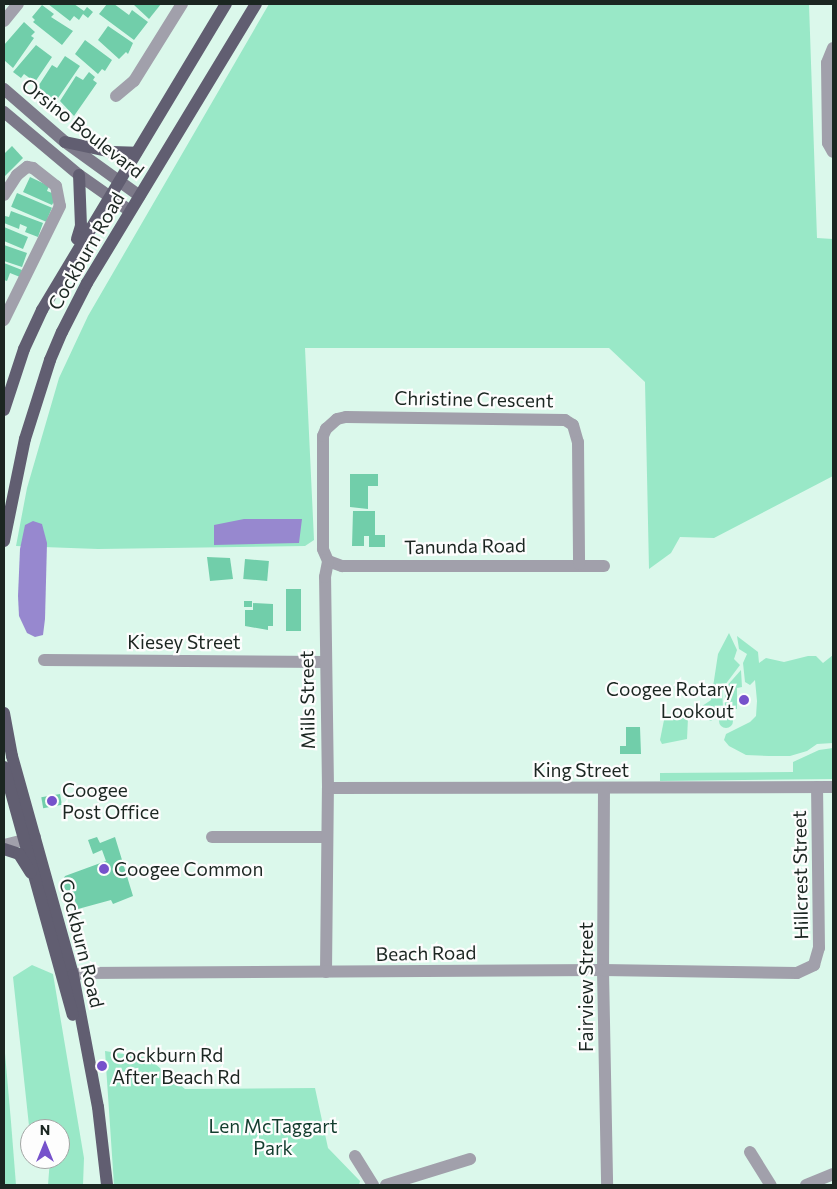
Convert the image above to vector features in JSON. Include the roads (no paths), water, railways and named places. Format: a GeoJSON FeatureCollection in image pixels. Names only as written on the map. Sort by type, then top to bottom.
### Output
{"type":"FeatureCollection","features":[{"type":"Feature","properties":{"kind":"main road","name":"Cockburn Road"},"geometry":{"type":"LineString","coordinates":[[4,410],[24,349],[67,265],[226,4]]}},
{"type":"Feature","properties":{"kind":"main road","name":"Cockburn Road"},"geometry":{"type":"LineString","coordinates":[[4,541],[14,482],[50,360],[87,283],[256,4]]}},
{"type":"Feature","properties":{"kind":"main road","name":"Orsino Boulevard"},"geometry":{"type":"LineString","coordinates":[[4,89],[65,142],[140,196]]}},
{"type":"Feature","properties":{"kind":"main road","name":"Orsino Boulevard"},"geometry":{"type":"LineString","coordinates":[[4,112],[80,175],[130,211]]}},
{"type":"Feature","properties":{"kind":"main road"},"geometry":{"type":"LineString","coordinates":[[65,142],[112,152],[136,153]]}},
{"type":"Feature","properties":{"kind":"main road"},"geometry":{"type":"LineString","coordinates":[[67,265],[82,226],[80,175]]}},
{"type":"Feature","properties":{"kind":"main road","name":"Cockburn Road"},"geometry":{"type":"LineString","coordinates":[[4,713],[38,884],[69,976],[90,1094],[101,1185]]}},
{"type":"Feature","properties":{"kind":"main road","name":"Cockburn Road"},"geometry":{"type":"LineString","coordinates":[[4,767],[30,838],[69,976],[98,1107],[106,1185]]}},
{"type":"Feature","properties":{"kind":"main road"},"geometry":{"type":"LineString","coordinates":[[4,847],[19,854],[38,884]]}},
{"type":"Feature","properties":{"kind":"street"},"geometry":{"type":"LineString","coordinates":[[4,21],[18,4]]}},
{"type":"Feature","properties":{"kind":"street"},"geometry":{"type":"LineString","coordinates":[[116,96],[134,81],[182,4]]}},
{"type":"Feature","properties":{"kind":"street"},"geometry":{"type":"LineString","coordinates":[[833,48],[827,63],[828,143],[833,152]]}},
{"type":"Feature","properties":{"kind":"street"},"geometry":{"type":"LineString","coordinates":[[4,195],[17,175],[27,167],[33,168],[56,186],[60,206],[4,320]]}},
{"type":"Feature","properties":{"kind":"street","name":"Christine Crescent"},"geometry":{"type":"LineString","coordinates":[[326,429],[337,419],[346,417],[565,420],[573,425],[578,442],[579,564]]}},
{"type":"Feature","properties":{"kind":"street","name":"Mills Street"},"geometry":{"type":"LineString","coordinates":[[326,429],[323,436],[323,549],[328,561],[325,577],[328,788],[326,972]]}},
{"type":"Feature","properties":{"kind":"street","name":"Tanunda Road"},"geometry":{"type":"LineString","coordinates":[[328,561],[342,566],[579,564],[604,566]]}},
{"type":"Feature","properties":{"kind":"street","name":"Kiesey Street"},"geometry":{"type":"LineString","coordinates":[[44,660],[325,662]]}},
{"type":"Feature","properties":{"kind":"street","name":"Hillcrest Street"},"geometry":{"type":"LineString","coordinates":[[789,974],[814,964],[819,948],[817,787]]}},
{"type":"Feature","properties":{"kind":"street","name":"King Street"},"geometry":{"type":"LineString","coordinates":[[328,788],[833,787]]}},
{"type":"Feature","properties":{"kind":"street","name":"Fairview Street"},"geometry":{"type":"LineString","coordinates":[[604,788],[603,970],[607,1185]]}},
{"type":"Feature","properties":{"kind":"street"},"geometry":{"type":"LineString","coordinates":[[212,837],[326,837]]}},
{"type":"Feature","properties":{"kind":"street"},"geometry":{"type":"LineString","coordinates":[[4,847],[30,838]]}},
{"type":"Feature","properties":{"kind":"street","name":"Beach Road"},"geometry":{"type":"LineString","coordinates":[[69,976],[603,970],[789,974]]}},
{"type":"Feature","properties":{"kind":"street"},"geometry":{"type":"LineString","coordinates":[[750,1152],[771,1185]]}},
{"type":"Feature","properties":{"kind":"street"},"geometry":{"type":"LineString","coordinates":[[355,1156],[373,1185]]}},
{"type":"Feature","properties":{"kind":"street"},"geometry":{"type":"LineString","coordinates":[[386,1185],[470,1158]]}},
{"type":"Feature","properties":{"kind":"street"},"geometry":{"type":"LineString","coordinates":[[806,1185],[833,1174]]}},
{"type":"Feature","properties":{"kind":"place","name":"Coogee Rotary Lookout"},"geometry":{"type":"Point","coordinates":[744,700]}},
{"type":"Feature","properties":{"kind":"place","name":"Coogee Post Office"},"geometry":{"type":"Point","coordinates":[52,801]}},
{"type":"Feature","properties":{"kind":"place","name":"Coogee Common"},"geometry":{"type":"Point","coordinates":[104,869]}},
{"type":"Feature","properties":{"kind":"place","name":"Cockburn Rd After Beach Rd"},"geometry":{"type":"Point","coordinates":[102,1066]}},
{"type":"Feature","properties":{"kind":"park label","name":"Len McTaggart Park"},"geometry":{"type":"Point","coordinates":[273,1137]}}]}
